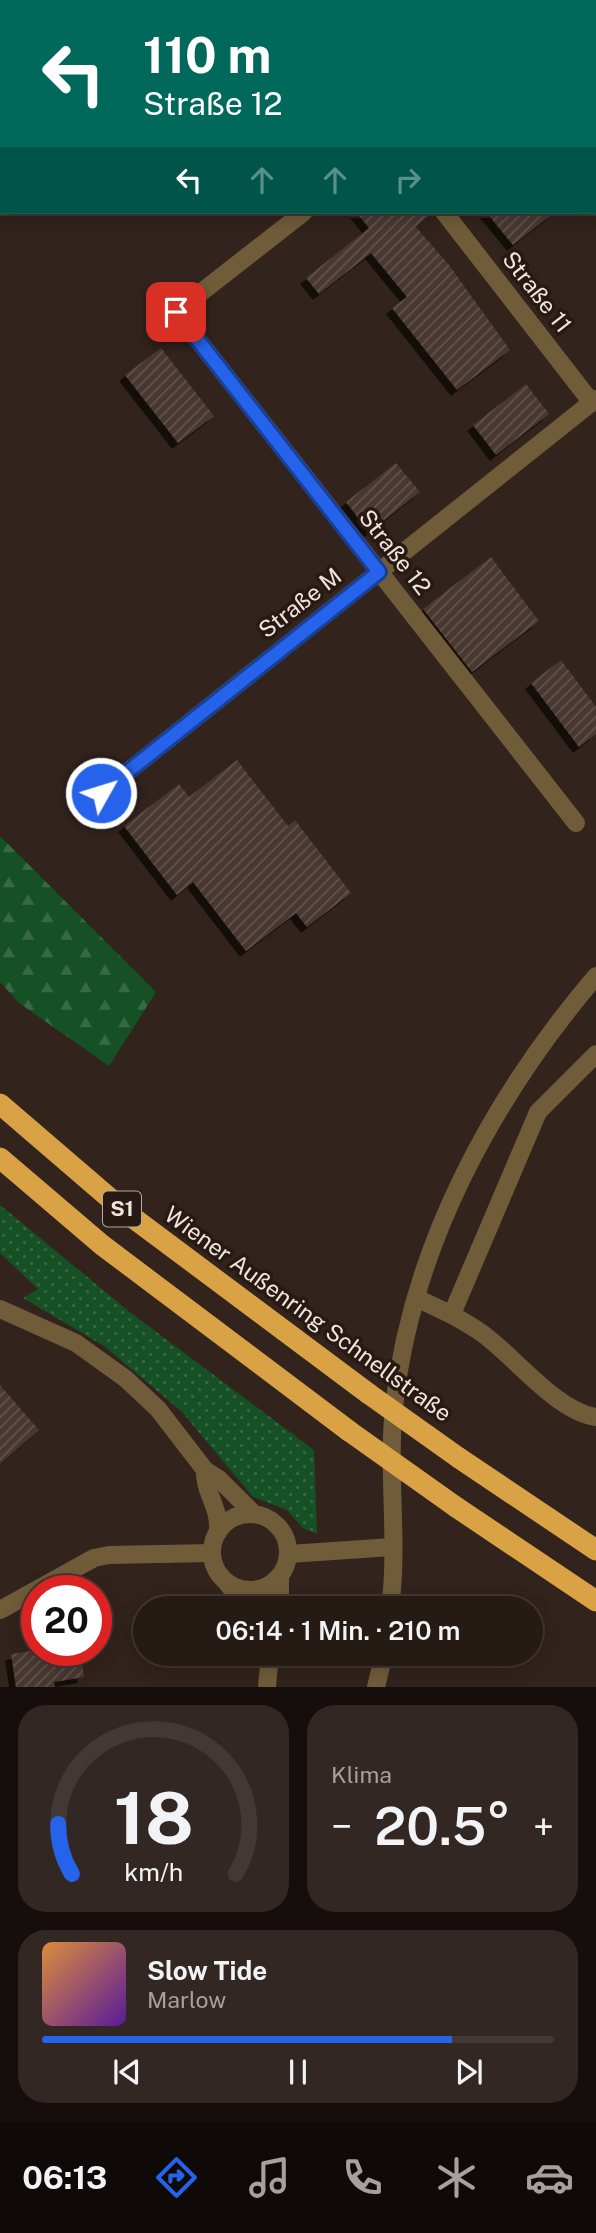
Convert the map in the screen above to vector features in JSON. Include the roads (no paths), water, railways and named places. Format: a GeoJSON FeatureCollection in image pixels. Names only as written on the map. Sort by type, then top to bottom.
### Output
{"type":"FeatureCollection","features":[{"type":"Feature","properties":{"kind":"highway","name":"Wiener Außenring Schnellstraße"},"geometry":{"type":"LineString","coordinates":[[0,1104],[128,1214],[249,1307],[459,1458],[596,1550]]}},
{"type":"Feature","properties":{"kind":"highway","name":"S1"},"geometry":{"type":"LineString","coordinates":[[0,1158],[102,1245],[244,1353],[456,1507],[593,1599]]}},
{"type":"Feature","properties":{"kind":"street","name":"Straße 12"},"geometry":{"type":"LineString","coordinates":[[301,214],[176,312],[576,823]]}},
{"type":"Feature","properties":{"kind":"street","name":"Straße 11"},"geometry":{"type":"LineString","coordinates":[[446,214],[594,401]]}},
{"type":"Feature","properties":{"kind":"street","name":"Straße M"},"geometry":{"type":"LineString","coordinates":[[101,793],[594,401]]}},
{"type":"Feature","properties":{"kind":"street"},"geometry":{"type":"LineString","coordinates":[[390,1596],[394,1408],[416,1298],[459,1186],[486,1132],[543,1041],[596,976]]}},
{"type":"Feature","properties":{"kind":"street"},"geometry":{"type":"LineString","coordinates":[[452,1314],[538,1112],[596,1054]]}},
{"type":"Feature","properties":{"kind":"street"},"geometry":{"type":"LineString","coordinates":[[416,1298],[452,1314],[485,1335],[569,1407],[596,1417]]}},
{"type":"Feature","properties":{"kind":"street"},"geometry":{"type":"LineString","coordinates":[[0,1309],[76,1343],[126,1379],[159,1409],[205,1470],[219,1479],[254,1514]]}},
{"type":"Feature","properties":{"kind":"street"},"geometry":{"type":"LineString","coordinates":[[205,1470],[204,1484],[217,1505],[218,1532],[212,1553],[214,1564],[237,1596]]}},
{"type":"Feature","properties":{"kind":"street"},"geometry":{"type":"LineString","coordinates":[[218,1532],[235,1517],[254,1514],[264,1516],[279,1527],[289,1554],[280,1577],[280,1596]]}},
{"type":"Feature","properties":{"kind":"street"},"geometry":{"type":"LineString","coordinates":[[289,1554],[392,1547]]}},
{"type":"Feature","properties":{"kind":"street"},"geometry":{"type":"LineString","coordinates":[[0,1610],[94,1558],[109,1555],[212,1553]]}},
{"type":"Feature","properties":{"kind":"street"},"geometry":{"type":"LineString","coordinates":[[227,1583],[248,1591],[259,1590],[280,1577]]}},
{"type":"Feature","properties":{"kind":"street"},"geometry":{"type":"LineString","coordinates":[[267,1687],[269,1666]]}},
{"type":"Feature","properties":{"kind":"street"},"geometry":{"type":"LineString","coordinates":[[376,1687],[381,1666]]}}]}
